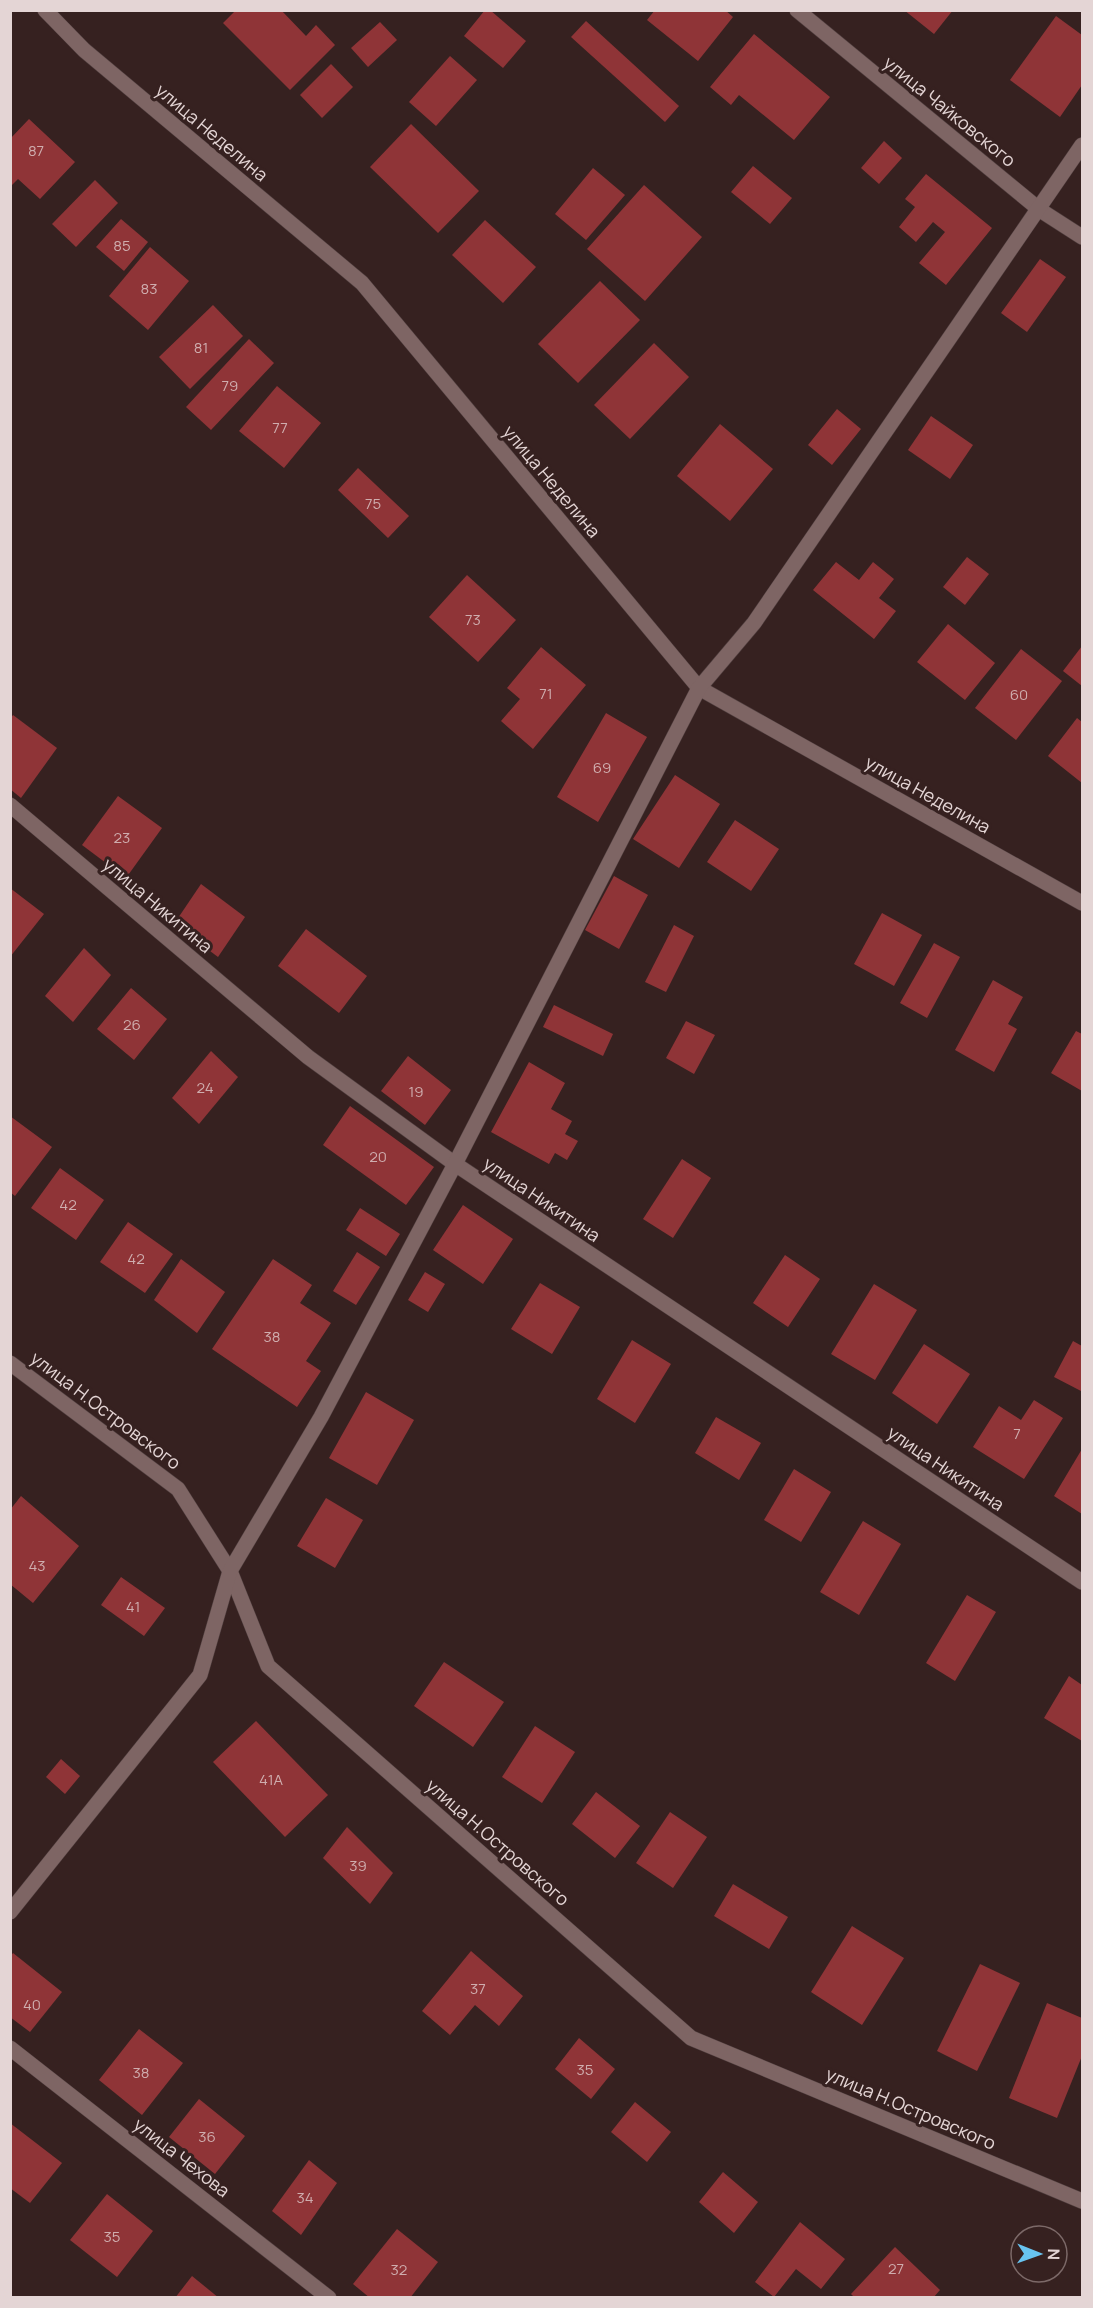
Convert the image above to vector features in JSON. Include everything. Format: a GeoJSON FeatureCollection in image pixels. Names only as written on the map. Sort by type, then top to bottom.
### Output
{"type":"FeatureCollection","features":[{"type":"Feature","properties":{"kind":"street","name":"улица Неделина"},"geometry":{"type":"LineString","coordinates":[[45,10],[84,50],[362,284],[699,688],[1083,903]]}},
{"type":"Feature","properties":{"kind":"street","name":"улица Чайковского"},"geometry":{"type":"LineString","coordinates":[[797,10],[1040,210],[1083,237]]}},
{"type":"Feature","properties":{"kind":"street"},"geometry":{"type":"LineString","coordinates":[[10,1912],[200,1675],[230,1571],[321,1417],[455,1164],[699,688],[754,623],[1083,146]]}},
{"type":"Feature","properties":{"kind":"street","name":"улица Никитина"},"geometry":{"type":"LineString","coordinates":[[10,805],[308,1057],[455,1164],[1083,1582]]}},
{"type":"Feature","properties":{"kind":"street","name":"улица Н.Островского"},"geometry":{"type":"LineString","coordinates":[[10,1363],[178,1489],[230,1571],[268,1666],[691,2038],[1083,2201]]}},
{"type":"Feature","properties":{"kind":"street","name":"улица Чехова"},"geometry":{"type":"LineString","coordinates":[[10,2048],[329,2298]]}},
{"type":"Feature","properties":{"kind":"building"},"geometry":{"type":"Polygon","coordinates":[[[236,10],[281,10],[306,36],[316,25],[335,45],[290,90],[223,23],[236,10]]]}},
{"type":"Feature","properties":{"kind":"building"},"geometry":{"type":"Polygon","coordinates":[[[485,10],[490,10],[526,41],[503,68],[464,36],[485,10]]]}},
{"type":"Feature","properties":{"kind":"building"},"geometry":{"type":"Polygon","coordinates":[[[655,10],[725,10],[733,17],[698,61],[647,20],[655,10]]]}},
{"type":"Feature","properties":{"kind":"building"},"geometry":{"type":"Polygon","coordinates":[[[904,10],[953,10],[934,34],[904,10]]]}},
{"type":"Feature","properties":{"kind":"building"},"geometry":{"type":"Polygon","coordinates":[[[1056,16],[1082,35],[1082,85],[1060,117],[1010,80],[1056,16]]]}},
{"type":"Feature","properties":{"kind":"building"},"geometry":{"type":"Polygon","coordinates":[[[586,21],[679,106],[665,122],[571,37],[586,21]]]}},
{"type":"Feature","properties":{"kind":"building"},"geometry":{"type":"Polygon","coordinates":[[[380,22],[397,40],[368,67],[351,48],[380,22]]]}},
{"type":"Feature","properties":{"kind":"building"},"geometry":{"type":"Polygon","coordinates":[[[754,34],[830,97],[794,140],[739,95],[731,105],[710,87],[754,34]]]}},
{"type":"Feature","properties":{"kind":"building"},"geometry":{"type":"Polygon","coordinates":[[[450,56],[477,80],[436,126],[409,102],[450,56]]]}},
{"type":"Feature","properties":{"kind":"building"},"geometry":{"type":"Polygon","coordinates":[[[331,64],[353,87],[322,118],[300,95],[331,64]]]}},
{"type":"Feature","properties":{"kind":"building"},"geometry":{"type":"Polygon","coordinates":[[[29,119],[75,162],[40,199],[18,179],[10,187],[10,139],[29,119]]]}},
{"type":"Feature","properties":{"kind":"building"},"geometry":{"type":"Polygon","coordinates":[[[411,124],[479,191],[438,233],[370,167],[411,124]]]}},
{"type":"Feature","properties":{"kind":"building"},"geometry":{"type":"Polygon","coordinates":[[[884,141],[902,158],[879,184],[861,168],[884,141]]]}},
{"type":"Feature","properties":{"kind":"building"},"geometry":{"type":"Polygon","coordinates":[[[753,166],[792,198],[770,224],[731,192],[753,166]]]}},
{"type":"Feature","properties":{"kind":"building"},"geometry":{"type":"Polygon","coordinates":[[[593,168],[625,195],[586,240],[555,214],[593,168]]]}},
{"type":"Feature","properties":{"kind":"building"},"geometry":{"type":"Polygon","coordinates":[[[926,174],[992,228],[946,285],[919,263],[945,232],[933,222],[916,242],[899,227],[915,207],[905,199],[926,174]]]}},
{"type":"Feature","properties":{"kind":"building"},"geometry":{"type":"Polygon","coordinates":[[[95,180],[118,203],[76,247],[52,224],[95,180]]]}},
{"type":"Feature","properties":{"kind":"building"},"geometry":{"type":"Polygon","coordinates":[[[644,185],[702,237],[645,301],[587,249],[644,185]]]}},
{"type":"Feature","properties":{"kind":"building"},"geometry":{"type":"Polygon","coordinates":[[[121,219],[148,242],[124,271],[96,247],[121,219]]]}},
{"type":"Feature","properties":{"kind":"building"},"geometry":{"type":"Polygon","coordinates":[[[485,220],[536,267],[503,303],[452,255],[485,220]]]}},
{"type":"Feature","properties":{"kind":"building"},"geometry":{"type":"Polygon","coordinates":[[[150,247],[189,281],[148,330],[109,296],[150,247]]]}},
{"type":"Feature","properties":{"kind":"building"},"geometry":{"type":"Polygon","coordinates":[[[1040,259],[1066,277],[1027,332],[1001,313],[1040,259]]]}},
{"type":"Feature","properties":{"kind":"building"},"geometry":{"type":"Polygon","coordinates":[[[600,281],[640,320],[578,383],[538,344],[600,281]]]}},
{"type":"Feature","properties":{"kind":"building"},"geometry":{"type":"Polygon","coordinates":[[[213,305],[243,336],[190,389],[159,357],[213,305]]]}},
{"type":"Feature","properties":{"kind":"building"},"geometry":{"type":"Polygon","coordinates":[[[249,339],[274,363],[211,430],[186,407],[249,339]]]}},
{"type":"Feature","properties":{"kind":"building"},"geometry":{"type":"Polygon","coordinates":[[[654,343],[689,377],[630,439],[594,405],[654,343]]]}},
{"type":"Feature","properties":{"kind":"building"},"geometry":{"type":"Polygon","coordinates":[[[277,386],[321,423],[284,468],[239,431],[277,386]]]}},
{"type":"Feature","properties":{"kind":"building"},"geometry":{"type":"Polygon","coordinates":[[[837,409],[861,429],[832,465],[808,445],[837,409]]]}},
{"type":"Feature","properties":{"kind":"building"},"geometry":{"type":"Polygon","coordinates":[[[931,416],[973,445],[950,479],[908,450],[931,416]]]}},
{"type":"Feature","properties":{"kind":"building"},"geometry":{"type":"Polygon","coordinates":[[[720,424],[773,469],[730,521],[677,476],[720,424]]]}},
{"type":"Feature","properties":{"kind":"building"},"geometry":{"type":"Polygon","coordinates":[[[358,468],[409,516],[388,538],[338,490],[358,468]]]}},
{"type":"Feature","properties":{"kind":"building"},"geometry":{"type":"Polygon","coordinates":[[[967,557],[989,574],[965,605],[943,587],[967,557]]]}},
{"type":"Feature","properties":{"kind":"building"},"geometry":{"type":"Polygon","coordinates":[[[836,562],[859,580],[873,562],[894,579],[879,598],[896,611],[874,639],[813,590],[836,562]]]}},
{"type":"Feature","properties":{"kind":"building"},"geometry":{"type":"Polygon","coordinates":[[[467,575],[516,620],[478,662],[429,617],[467,575]]]}},
{"type":"Feature","properties":{"kind":"building"},"geometry":{"type":"Polygon","coordinates":[[[948,624],[995,663],[965,700],[917,662],[948,624]]]}},
{"type":"Feature","properties":{"kind":"building"},"geometry":{"type":"Polygon","coordinates":[[[1082,646],[1082,686],[1063,671],[1082,646]]]}},
{"type":"Feature","properties":{"kind":"building"},"geometry":{"type":"Polygon","coordinates":[[[541,647],[586,685],[533,749],[501,721],[520,699],[507,688],[541,647]]]}},
{"type":"Feature","properties":{"kind":"building"},"geometry":{"type":"Polygon","coordinates":[[[1021,649],[1062,681],[1016,740],[975,708],[1021,649]]]}},
{"type":"Feature","properties":{"kind":"building"},"geometry":{"type":"Polygon","coordinates":[[[606,713],[647,737],[598,822],[557,797],[606,713]]]}},
{"type":"Feature","properties":{"kind":"building"},"geometry":{"type":"Polygon","coordinates":[[[13,715],[57,748],[21,798],[10,789],[10,719],[13,715]]]}},
{"type":"Feature","properties":{"kind":"building"},"geometry":{"type":"Polygon","coordinates":[[[1077,718],[1082,722],[1082,783],[1048,756],[1077,718]]]}},
{"type":"Feature","properties":{"kind":"building"},"geometry":{"type":"Polygon","coordinates":[[[675,775],[720,804],[679,868],[633,839],[675,775]]]}},
{"type":"Feature","properties":{"kind":"building"},"geometry":{"type":"Polygon","coordinates":[[[118,796],[162,828],[126,878],[82,845],[118,796]]]}},
{"type":"Feature","properties":{"kind":"building"},"geometry":{"type":"Polygon","coordinates":[[[735,820],[779,849],[751,891],[707,862],[735,820]]]}},
{"type":"Feature","properties":{"kind":"building"},"geometry":{"type":"Polygon","coordinates":[[[614,876],[648,895],[619,949],[585,930],[614,876]]]}},
{"type":"Feature","properties":{"kind":"building"},"geometry":{"type":"Polygon","coordinates":[[[201,884],[245,917],[218,957],[174,924],[201,884]]]}},
{"type":"Feature","properties":{"kind":"building"},"geometry":{"type":"Polygon","coordinates":[[[10,888],[44,914],[10,957],[10,888]]]}},
{"type":"Feature","properties":{"kind":"building"},"geometry":{"type":"Polygon","coordinates":[[[882,913],[922,935],[894,986],[854,964],[882,913]]]}},
{"type":"Feature","properties":{"kind":"building"},"geometry":{"type":"Polygon","coordinates":[[[674,925],[694,936],[666,992],[645,982],[674,925]]]}},
{"type":"Feature","properties":{"kind":"building"},"geometry":{"type":"Polygon","coordinates":[[[306,929],[367,976],[339,1013],[278,966],[306,929]]]}},
{"type":"Feature","properties":{"kind":"building"},"geometry":{"type":"Polygon","coordinates":[[[934,943],[960,957],[927,1018],[900,1003],[934,943]]]}},
{"type":"Feature","properties":{"kind":"building"},"geometry":{"type":"Polygon","coordinates":[[[84,948],[111,975],[73,1022],[45,996],[84,948]]]}},
{"type":"Feature","properties":{"kind":"building"},"geometry":{"type":"Polygon","coordinates":[[[993,980],[1023,997],[1008,1024],[1017,1029],[994,1072],[955,1050],[993,980]]]}},
{"type":"Feature","properties":{"kind":"building"},"geometry":{"type":"Polygon","coordinates":[[[131,988],[167,1019],[134,1060],[97,1029],[131,988]]]}},
{"type":"Feature","properties":{"kind":"building"},"geometry":{"type":"Polygon","coordinates":[[[554,1005],[613,1034],[603,1056],[543,1027],[554,1005]]]}},
{"type":"Feature","properties":{"kind":"building"},"geometry":{"type":"Polygon","coordinates":[[[686,1021],[715,1035],[694,1074],[666,1058],[686,1021]]]}},
{"type":"Feature","properties":{"kind":"building"},"geometry":{"type":"Polygon","coordinates":[[[1076,1031],[1082,1034],[1082,1091],[1051,1073],[1076,1031]]]}},
{"type":"Feature","properties":{"kind":"building"},"geometry":{"type":"Polygon","coordinates":[[[211,1051],[238,1077],[199,1124],[172,1098],[211,1051]]]}},
{"type":"Feature","properties":{"kind":"building"},"geometry":{"type":"Polygon","coordinates":[[[408,1056],[451,1090],[425,1125],[381,1091],[408,1056]]]}},
{"type":"Feature","properties":{"kind":"building"},"geometry":{"type":"Polygon","coordinates":[[[529,1062],[565,1083],[551,1109],[572,1121],[565,1134],[578,1141],[567,1160],[555,1153],[549,1164],[491,1132],[529,1062]]]}},
{"type":"Feature","properties":{"kind":"building"},"geometry":{"type":"Polygon","coordinates":[[[350,1106],[434,1167],[406,1205],[323,1145],[350,1106]]]}},
{"type":"Feature","properties":{"kind":"building"},"geometry":{"type":"Polygon","coordinates":[[[10,1116],[52,1147],[15,1196],[10,1192],[10,1116]]]}},
{"type":"Feature","properties":{"kind":"building"},"geometry":{"type":"Polygon","coordinates":[[[682,1159],[711,1178],[673,1238],[643,1219],[682,1159]]]}},
{"type":"Feature","properties":{"kind":"building"},"geometry":{"type":"Polygon","coordinates":[[[60,1168],[104,1200],[76,1240],[31,1208],[60,1168]]]}},
{"type":"Feature","properties":{"kind":"building"},"geometry":{"type":"Polygon","coordinates":[[[463,1205],[513,1239],[483,1284],[433,1250],[463,1205]]]}},
{"type":"Feature","properties":{"kind":"building"},"geometry":{"type":"Polygon","coordinates":[[[360,1208],[400,1234],[386,1256],[346,1230],[360,1208]]]}},
{"type":"Feature","properties":{"kind":"building"},"geometry":{"type":"Polygon","coordinates":[[[128,1222],[173,1254],[145,1293],[100,1262],[128,1222]]]}},
{"type":"Feature","properties":{"kind":"building"},"geometry":{"type":"Polygon","coordinates":[[[357,1252],[380,1267],[356,1305],[333,1291],[357,1252]]]}},
{"type":"Feature","properties":{"kind":"building"},"geometry":{"type":"Polygon","coordinates":[[[785,1255],[820,1279],[788,1327],[753,1303],[785,1255]]]}},
{"type":"Feature","properties":{"kind":"building"},"geometry":{"type":"Polygon","coordinates":[[[181,1259],[225,1292],[197,1333],[154,1300],[181,1259]]]}},
{"type":"Feature","properties":{"kind":"building"},"geometry":{"type":"Polygon","coordinates":[[[273,1259],[312,1285],[300,1303],[331,1323],[306,1361],[321,1371],[297,1407],[212,1349],[273,1259]]]}},
{"type":"Feature","properties":{"kind":"building"},"geometry":{"type":"Polygon","coordinates":[[[425,1272],[445,1284],[428,1312],[408,1300],[425,1272]]]}},
{"type":"Feature","properties":{"kind":"building"},"geometry":{"type":"Polygon","coordinates":[[[540,1283],[580,1307],[552,1354],[511,1329],[540,1283]]]}},
{"type":"Feature","properties":{"kind":"building"},"geometry":{"type":"Polygon","coordinates":[[[874,1284],[917,1310],[875,1380],[831,1354],[874,1284]]]}},
{"type":"Feature","properties":{"kind":"building"},"geometry":{"type":"Polygon","coordinates":[[[632,1340],[671,1364],[635,1423],[597,1399],[632,1340]]]}},
{"type":"Feature","properties":{"kind":"building"},"geometry":{"type":"Polygon","coordinates":[[[1073,1341],[1082,1346],[1081,1391],[1054,1377],[1073,1341]]]}},
{"type":"Feature","properties":{"kind":"building"},"geometry":{"type":"Polygon","coordinates":[[[924,1344],[970,1374],[937,1424],[892,1393],[924,1344]]]}},
{"type":"Feature","properties":{"kind":"building"},"geometry":{"type":"Polygon","coordinates":[[[366,1392],[414,1420],[377,1485],[329,1458],[366,1392]]]}},
{"type":"Feature","properties":{"kind":"building"},"geometry":{"type":"Polygon","coordinates":[[[1034,1400],[1063,1418],[1024,1479],[973,1447],[999,1406],[1021,1420],[1034,1400]]]}},
{"type":"Feature","properties":{"kind":"building"},"geometry":{"type":"Polygon","coordinates":[[[716,1417],[761,1443],[739,1480],[695,1453],[716,1417]]]}},
{"type":"Feature","properties":{"kind":"building"},"geometry":{"type":"Polygon","coordinates":[[[1082,1449],[1082,1514],[1054,1496],[1082,1449]]]}},
{"type":"Feature","properties":{"kind":"building"},"geometry":{"type":"Polygon","coordinates":[[[794,1469],[831,1492],[801,1542],[764,1520],[794,1469]]]}},
{"type":"Feature","properties":{"kind":"building"},"geometry":{"type":"Polygon","coordinates":[[[21,1496],[79,1546],[33,1603],[10,1584],[10,1510],[21,1496]]]}},
{"type":"Feature","properties":{"kind":"building"},"geometry":{"type":"Polygon","coordinates":[[[326,1498],[363,1520],[335,1568],[297,1546],[326,1498]]]}},
{"type":"Feature","properties":{"kind":"building"},"geometry":{"type":"Polygon","coordinates":[[[863,1521],[901,1544],[859,1615],[820,1592],[863,1521]]]}},
{"type":"Feature","properties":{"kind":"building"},"geometry":{"type":"Polygon","coordinates":[[[121,1577],[165,1608],[144,1636],[101,1605],[121,1577]]]}},
{"type":"Feature","properties":{"kind":"building"},"geometry":{"type":"Polygon","coordinates":[[[967,1595],[996,1612],[955,1681],[926,1663],[967,1595]]]}},
{"type":"Feature","properties":{"kind":"building"},"geometry":{"type":"Polygon","coordinates":[[[444,1662],[504,1702],[473,1747],[414,1706],[444,1662]]]}},
{"type":"Feature","properties":{"kind":"building"},"geometry":{"type":"Polygon","coordinates":[[[1069,1676],[1082,1685],[1082,1741],[1044,1718],[1069,1676]]]}},
{"type":"Feature","properties":{"kind":"building"},"geometry":{"type":"Polygon","coordinates":[[[256,1721],[328,1795],[285,1837],[213,1762],[256,1721]]]}},
{"type":"Feature","properties":{"kind":"building"},"geometry":{"type":"Polygon","coordinates":[[[535,1726],[575,1752],[542,1803],[502,1777],[535,1726]]]}},
{"type":"Feature","properties":{"kind":"building"},"geometry":{"type":"Polygon","coordinates":[[[61,1759],[80,1776],[65,1794],[46,1777],[61,1759]]]}},
{"type":"Feature","properties":{"kind":"building"},"geometry":{"type":"Polygon","coordinates":[[[596,1792],[640,1826],[615,1858],[572,1824],[596,1792]]]}},
{"type":"Feature","properties":{"kind":"building"},"geometry":{"type":"Polygon","coordinates":[[[670,1812],[707,1837],[673,1888],[636,1863],[670,1812]]]}},
{"type":"Feature","properties":{"kind":"building"},"geometry":{"type":"Polygon","coordinates":[[[347,1827],[393,1873],[370,1904],[323,1858],[347,1827]]]}},
{"type":"Feature","properties":{"kind":"building"},"geometry":{"type":"Polygon","coordinates":[[[733,1884],[788,1917],[769,1949],[714,1916],[733,1884]]]}},
{"type":"Feature","properties":{"kind":"building"},"geometry":{"type":"Polygon","coordinates":[[[852,1926],[904,1958],[862,2025],[811,1992],[852,1926]]]}},
{"type":"Feature","properties":{"kind":"building"},"geometry":{"type":"Polygon","coordinates":[[[471,1951],[523,1996],[499,2026],[475,2005],[450,2035],[422,2011],[471,1951]]]}},
{"type":"Feature","properties":{"kind":"building"},"geometry":{"type":"Polygon","coordinates":[[[13,1953],[62,1992],[30,2032],[10,2017],[10,1957],[13,1953]]]}},
{"type":"Feature","properties":{"kind":"building"},"geometry":{"type":"Polygon","coordinates":[[[980,1964],[1020,1983],[977,2071],[937,2051],[980,1964]]]}},
{"type":"Feature","properties":{"kind":"building"},"geometry":{"type":"Polygon","coordinates":[[[1047,2003],[1082,2018],[1082,2056],[1057,2118],[1009,2098],[1047,2003]]]}},
{"type":"Feature","properties":{"kind":"building"},"geometry":{"type":"Polygon","coordinates":[[[139,2029],[183,2063],[142,2115],[99,2080],[139,2029]]]}},
{"type":"Feature","properties":{"kind":"building"},"geometry":{"type":"Polygon","coordinates":[[[579,2038],[615,2069],[591,2099],[555,2069],[579,2038]]]}},
{"type":"Feature","properties":{"kind":"building"},"geometry":{"type":"Polygon","coordinates":[[[199,2099],[245,2136],[215,2174],[169,2137],[199,2099]]]}},
{"type":"Feature","properties":{"kind":"building"},"geometry":{"type":"Polygon","coordinates":[[[635,2102],[671,2132],[647,2162],[611,2132],[635,2102]]]}},
{"type":"Feature","properties":{"kind":"building"},"geometry":{"type":"Polygon","coordinates":[[[10,2123],[62,2163],[30,2203],[10,2188],[10,2123]]]}},
{"type":"Feature","properties":{"kind":"building"},"geometry":{"type":"Polygon","coordinates":[[[309,2160],[337,2183],[301,2235],[272,2211],[309,2160]]]}},
{"type":"Feature","properties":{"kind":"building"},"geometry":{"type":"Polygon","coordinates":[[[723,2172],[758,2202],[734,2233],[699,2202],[723,2172]]]}},
{"type":"Feature","properties":{"kind":"building"},"geometry":{"type":"Polygon","coordinates":[[[107,2194],[153,2231],[117,2277],[70,2240],[107,2194]]]}},
{"type":"Feature","properties":{"kind":"building"},"geometry":{"type":"Polygon","coordinates":[[[800,2222],[845,2259],[821,2289],[796,2269],[774,2297],[755,2282],[800,2222]]]}},
{"type":"Feature","properties":{"kind":"building"},"geometry":{"type":"Polygon","coordinates":[[[397,2229],[438,2262],[410,2298],[370,2298],[353,2284],[397,2229]]]}},
{"type":"Feature","properties":{"kind":"building"},"geometry":{"type":"Polygon","coordinates":[[[895,2247],[940,2290],[933,2298],[855,2298],[851,2294],[895,2247]]]}},
{"type":"Feature","properties":{"kind":"building"},"geometry":{"type":"Polygon","coordinates":[[[192,2276],[219,2298],[175,2298],[192,2276]]]}}]}
